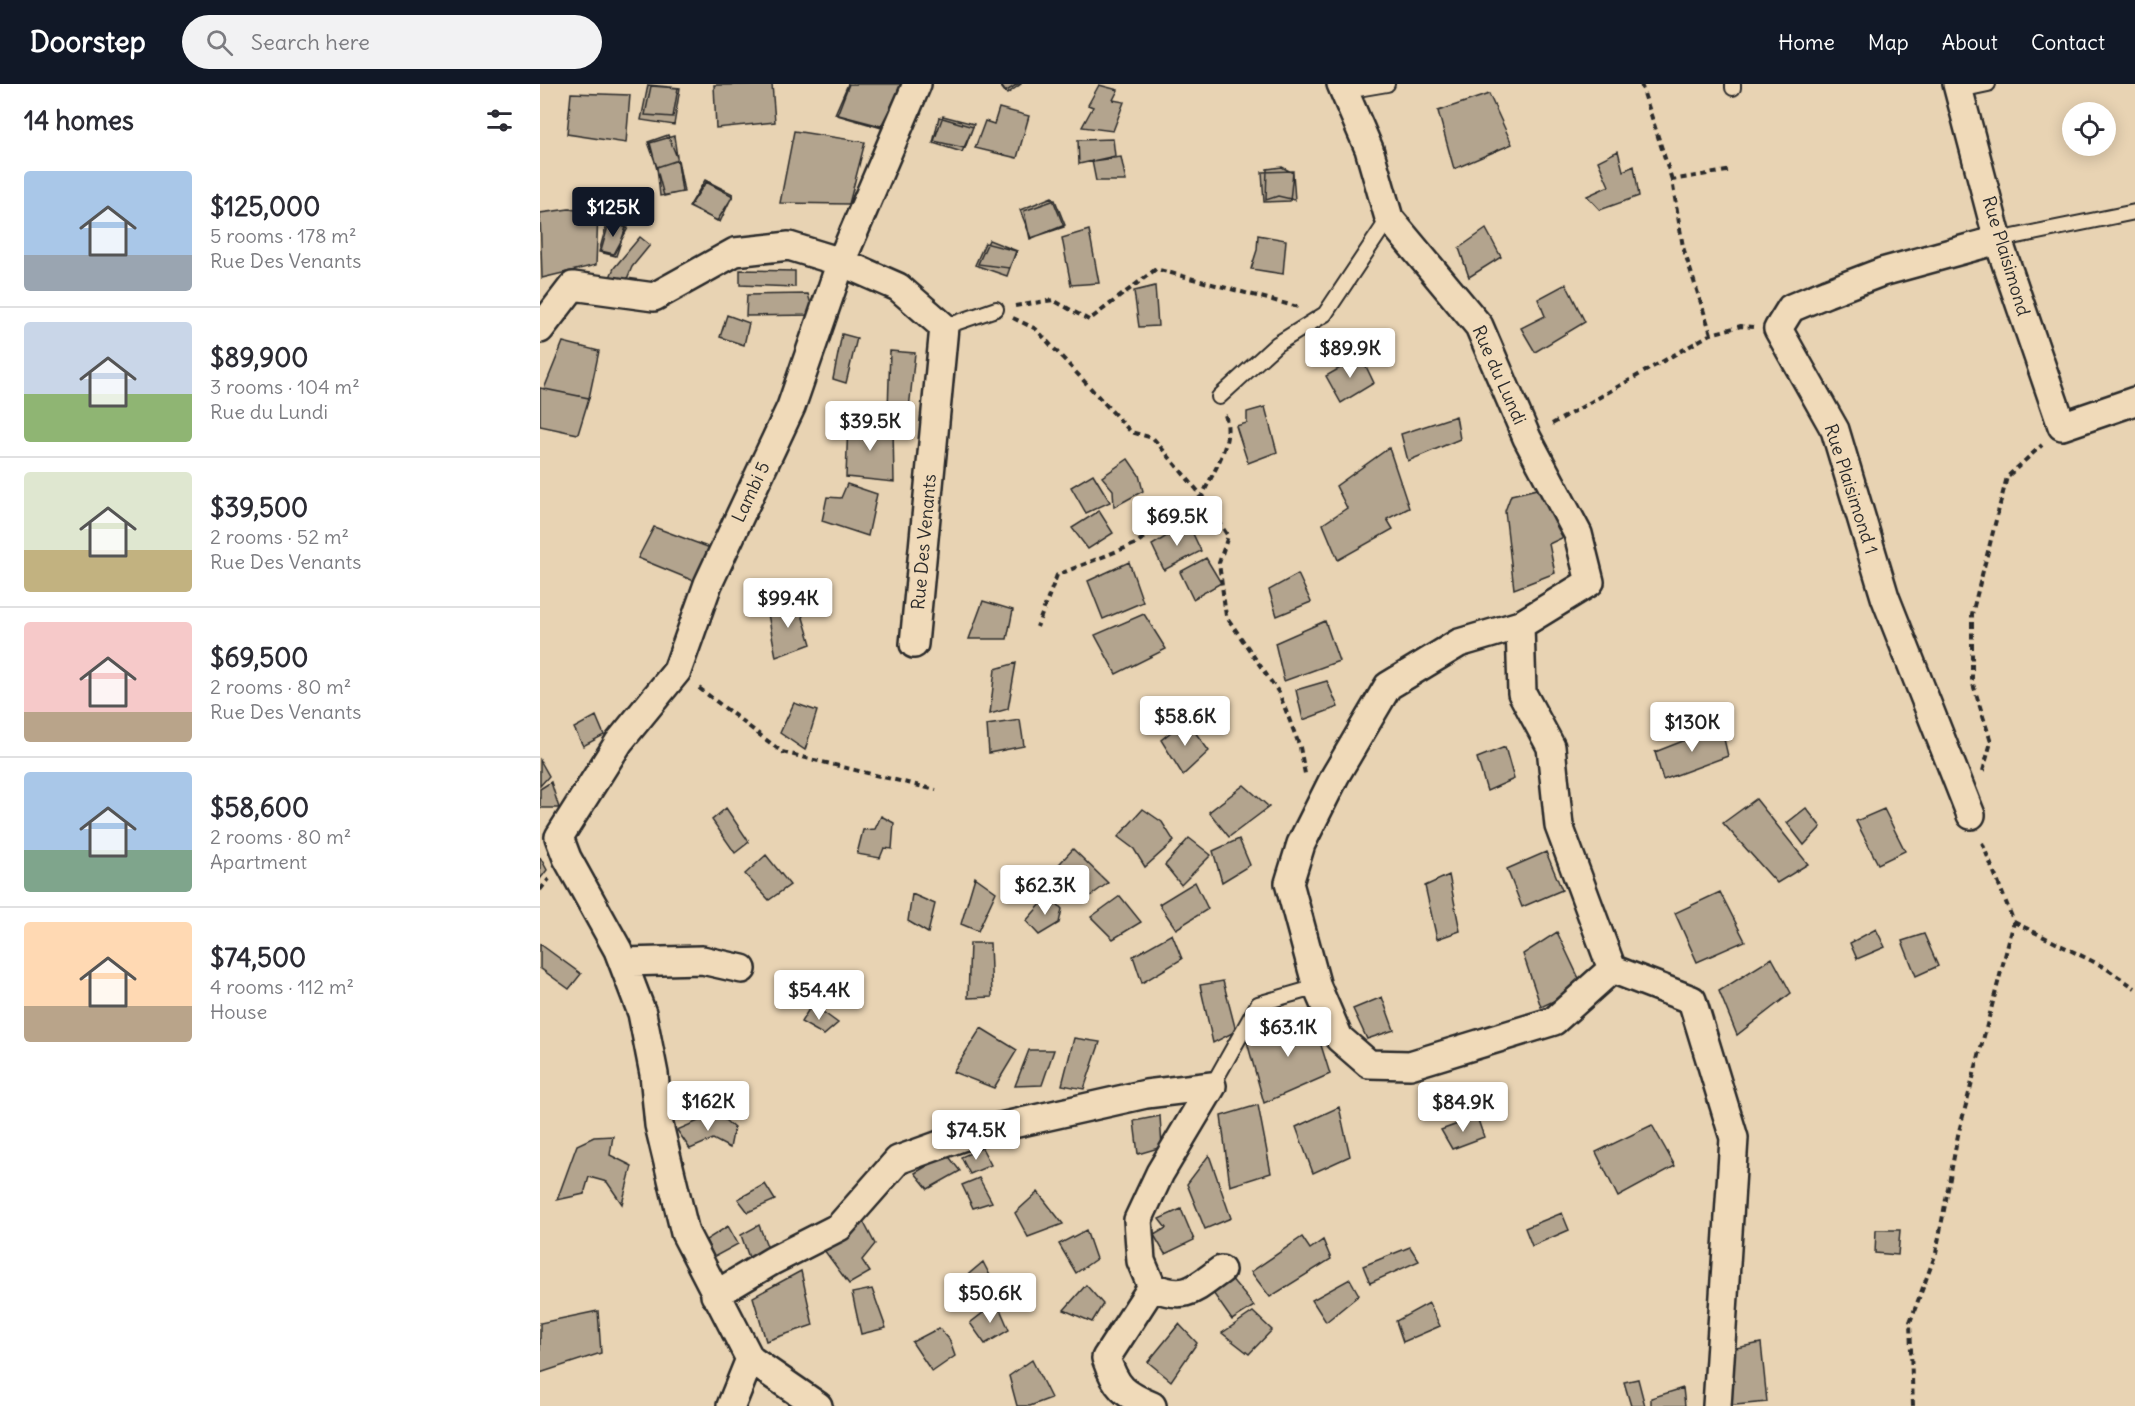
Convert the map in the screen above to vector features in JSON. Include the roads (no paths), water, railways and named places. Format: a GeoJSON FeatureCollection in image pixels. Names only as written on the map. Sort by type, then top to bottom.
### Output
{"type":"FeatureCollection","features":[{"type":"Feature","properties":{"kind":"street","name":"Lambi 5"},"geometry":{"type":"LineString","coordinates":[[750,1359],[685,1233],[673,1193],[659,1125],[654,1074],[642,1013],[622,963],[579,875],[550,829],[677,671],[708,584],[790,407],[841,262],[917,84]]}},
{"type":"Feature","properties":{"kind":"street","name":"Rue Plaisimond"},"geometry":{"type":"LineString","coordinates":[[1956,86],[1998,240],[2062,426],[2135,401]]}},
{"type":"Feature","properties":{"kind":"street","name":"Rue du Lundi"},"geometry":{"type":"LineString","coordinates":[[1344,88],[1369,149],[1389,218],[1479,326],[1527,438],[1578,534],[1590,582],[1520,625]]}},
{"type":"Feature","properties":{"kind":"street","name":"Rue Plaisimond 1"},"geometry":{"type":"LineString","coordinates":[[1971,815],[1885,597],[1835,429],[1778,329],[1791,308],[1827,293],[1882,272],[1998,240]]}},
{"type":"Feature","properties":{"kind":"street"},"geometry":{"type":"LineString","coordinates":[[540,329],[573,286],[654,297],[735,252],[789,246],[841,262],[898,286],[944,327]]}},
{"type":"Feature","properties":{"kind":"street","name":"Rue Des Venants"},"geometry":{"type":"LineString","coordinates":[[914,644],[944,327]]}},
{"type":"Feature","properties":{"kind":"street"},"geometry":{"type":"LineString","coordinates":[[1612,969],[1554,1022],[1410,1065],[1369,1064],[1340,1038],[1317,987],[1289,883],[1301,844],[1335,776],[1388,686],[1459,643],[1520,625],[1522,693],[1551,747],[1559,826],[1612,969],[1692,1000],[1734,1138],[1717,1406]]}},
{"type":"Feature","properties":{"kind":"street"},"geometry":{"type":"LineString","coordinates":[[622,963],[702,960],[742,969]]}},
{"type":"Feature","properties":{"kind":"street"},"geometry":{"type":"LineString","coordinates":[[715,1294],[772,1261],[839,1227],[898,1160],[973,1133],[1146,1094],[1212,1086]]}},
{"type":"Feature","properties":{"kind":"street"},"geometry":{"type":"LineString","coordinates":[[1212,1086],[1170,1154],[1138,1220],[1141,1260],[1152,1287],[1173,1295],[1191,1291],[1221,1270]]}},
{"type":"Feature","properties":{"kind":"street"},"geometry":{"type":"LineString","coordinates":[[1152,1287],[1106,1358],[1113,1380],[1127,1395],[1152,1406]]}},
{"type":"Feature","properties":{"kind":"street"},"geometry":{"type":"LineString","coordinates":[[731,1406],[750,1359],[818,1406]]}},
{"type":"Feature","properties":{"kind":"lane"},"geometry":{"type":"LineString","coordinates":[[1344,88],[1387,84]]}},
{"type":"Feature","properties":{"kind":"lane"},"geometry":{"type":"LineString","coordinates":[[1956,86],[1988,84]]}},
{"type":"Feature","properties":{"kind":"lane"},"geometry":{"type":"LineString","coordinates":[[1998,240],[2135,212]]}},
{"type":"Feature","properties":{"kind":"lane"},"geometry":{"type":"LineString","coordinates":[[1219,397],[1277,344],[1325,314],[1389,218]]}},
{"type":"Feature","properties":{"kind":"lane"},"geometry":{"type":"LineString","coordinates":[[944,327],[996,309]]}},
{"type":"Feature","properties":{"kind":"lane"},"geometry":{"type":"LineString","coordinates":[[1212,1086],[1258,1004],[1317,987]]}}]}
